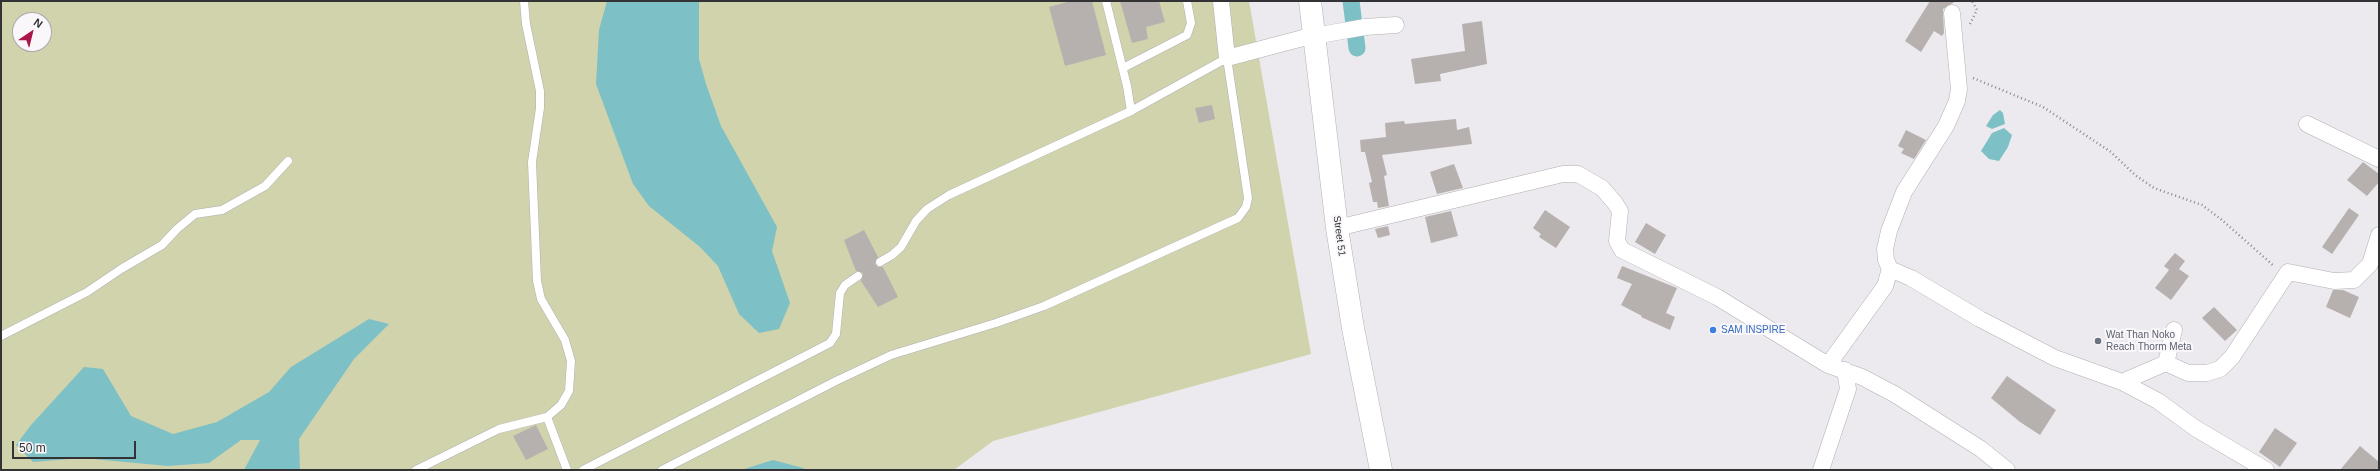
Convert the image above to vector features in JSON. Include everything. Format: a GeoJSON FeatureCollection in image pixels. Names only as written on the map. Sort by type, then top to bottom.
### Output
{"type":"FeatureCollection","features":[{"type":"Feature","properties":{"kind":"main road","name":"Street 51"},"geometry":{"type":"LineString","coordinates":[[1310,1],[1308,37],[1353,328],[1381,470]]}},
{"type":"Feature","properties":{"kind":"street"},"geometry":{"type":"LineString","coordinates":[[1221,1],[1227,58],[1308,37],[1365,27],[1396,25]]}},
{"type":"Feature","properties":{"kind":"street"},"geometry":{"type":"LineString","coordinates":[[1952,13],[1955,61],[1960,89],[1952,114],[1904,192],[1889,231],[1885,249],[1886,260],[1890,269],[1911,278],[1980,319],[2055,358],[2122,382],[2158,401],[2195,428],[2266,470]]}},
{"type":"Feature","properties":{"kind":"street"},"geometry":{"type":"LineString","coordinates":[[2307,124],[2379,159]]}},
{"type":"Feature","properties":{"kind":"street"},"geometry":{"type":"LineString","coordinates":[[1337,228],[1563,174],[1578,174],[1602,188],[1617,207],[1620,221],[1617,241],[1622,250],[1717,297],[1828,365],[1845,370],[1896,396],[1981,449],[2007,470]]}},
{"type":"Feature","properties":{"kind":"street"},"geometry":{"type":"LineString","coordinates":[[2166,362],[2188,373],[2207,373],[2220,369],[2232,356],[2288,272],[2334,281],[2354,280],[2370,264],[2379,235]]}},
{"type":"Feature","properties":{"kind":"street"},"geometry":{"type":"LineString","coordinates":[[1828,365],[1882,291],[1890,269]]}},
{"type":"Feature","properties":{"kind":"street"},"geometry":{"type":"LineString","coordinates":[[2166,362],[2174,330]]}},
{"type":"Feature","properties":{"kind":"street"},"geometry":{"type":"LineString","coordinates":[[2122,382],[2166,362]]}},
{"type":"Feature","properties":{"kind":"street"},"geometry":{"type":"LineString","coordinates":[[1821,470],[1848,389],[1845,370]]}},
{"type":"Feature","properties":{"kind":"lane"},"geometry":{"type":"LineString","coordinates":[[416,470],[499,429],[547,417],[561,405],[569,391],[571,368],[565,340],[541,299],[537,281],[532,162],[540,108],[540,91],[526,24],[524,1]]}},
{"type":"Feature","properties":{"kind":"lane"},"geometry":{"type":"LineString","coordinates":[[1106,1],[1123,68],[1131,111]]}},
{"type":"Feature","properties":{"kind":"lane"},"geometry":{"type":"LineString","coordinates":[[1123,68],[1187,35],[1191,23],[1187,1]]}},
{"type":"Feature","properties":{"kind":"lane"},"geometry":{"type":"LineString","coordinates":[[662,470],[891,355],[996,323],[1044,306],[1238,218],[1246,208],[1248,198],[1227,58],[1131,111],[949,195],[927,209],[916,221],[901,247],[892,255],[880,262]]}},
{"type":"Feature","properties":{"kind":"lane"},"geometry":{"type":"LineString","coordinates":[[1,336],[87,292],[121,269],[162,245],[177,229],[195,214],[222,210],[265,186],[288,161]]}},
{"type":"Feature","properties":{"kind":"lane"},"geometry":{"type":"LineString","coordinates":[[582,470],[830,342],[836,334],[840,293],[844,286],[858,276]]}},
{"type":"Feature","properties":{"kind":"lane"},"geometry":{"type":"LineString","coordinates":[[547,417],[567,470]]}},
{"type":"Feature","properties":{"kind":"path"},"geometry":{"type":"LineString","coordinates":[[1958,75],[1977,79],[2043,107],[2111,152],[2135,175],[2154,188],[2202,205],[2222,220],[2270,263],[2288,272]]}},
{"type":"Feature","properties":{"kind":"green space"},"geometry":{"type":"Polygon","coordinates":[[[1,1],[1249,1],[1311,354],[993,441],[954,470],[1,470],[1,1]]]}},
{"type":"Feature","properties":{"kind":"water"},"geometry":{"type":"Polygon","coordinates":[[[607,1],[699,1],[699,59],[706,84],[721,126],[777,227],[772,251],[790,303],[779,329],[759,333],[739,314],[718,266],[700,247],[649,206],[633,184],[596,84],[599,30],[607,1]]]}},
{"type":"Feature","properties":{"kind":"water"},"geometry":{"type":"Polygon","coordinates":[[[2000,110],[2003,113],[2005,124],[1992,129],[1986,126],[1993,115],[2000,110]]]}},
{"type":"Feature","properties":{"kind":"water"},"geometry":{"type":"Polygon","coordinates":[[[2004,128],[2012,135],[2008,147],[1999,161],[1989,159],[1981,151],[1992,133],[2004,128]]]}},
{"type":"Feature","properties":{"kind":"water"},"geometry":{"type":"Polygon","coordinates":[[[369,319],[389,324],[354,359],[299,439],[300,470],[244,470],[260,440],[241,440],[209,463],[168,466],[82,458],[33,462],[16,445],[31,425],[84,367],[103,369],[131,416],[173,434],[217,422],[269,392],[291,367],[369,319]]]}},
{"type":"Feature","properties":{"kind":"water"},"geometry":{"type":"Polygon","coordinates":[[[773,460],[803,468],[805,470],[741,470],[773,460]]]}},
{"type":"Feature","properties":{"kind":"building"},"geometry":{"type":"Polygon","coordinates":[[[1071,1],[1092,1],[1106,55],[1065,66],[1049,7],[1071,1]]]}},
{"type":"Feature","properties":{"kind":"building"},"geometry":{"type":"Polygon","coordinates":[[[1120,1],[1159,1],[1165,22],[1146,27],[1148,39],[1132,43],[1120,1]]]}},
{"type":"Feature","properties":{"kind":"building"},"geometry":{"type":"Polygon","coordinates":[[[1930,1],[1956,1],[1943,9],[1944,33],[1942,36],[1934,31],[1921,52],[1905,41],[1930,1]]]}},
{"type":"Feature","properties":{"kind":"building"},"geometry":{"type":"Polygon","coordinates":[[[1482,21],[1487,64],[1440,74],[1441,81],[1415,84],[1411,59],[1465,51],[1462,24],[1482,21]]]}},
{"type":"Feature","properties":{"kind":"building"},"geometry":{"type":"Polygon","coordinates":[[[1212,105],[1215,119],[1199,123],[1195,108],[1212,105]]]}},
{"type":"Feature","properties":{"kind":"building"},"geometry":{"type":"Polygon","coordinates":[[[1456,119],[1457,130],[1469,127],[1472,144],[1382,155],[1387,175],[1384,176],[1389,206],[1378,208],[1377,202],[1373,202],[1369,183],[1372,182],[1365,152],[1361,152],[1360,140],[1386,137],[1385,123],[1404,121],[1405,124],[1456,119]]]}},
{"type":"Feature","properties":{"kind":"building"},"geometry":{"type":"Polygon","coordinates":[[[1906,130],[1926,140],[1914,159],[1901,153],[1904,149],[1898,146],[1906,130]]]}},
{"type":"Feature","properties":{"kind":"building"},"geometry":{"type":"Polygon","coordinates":[[[2363,162],[2379,174],[2379,182],[2367,196],[2347,180],[2363,162]]]}},
{"type":"Feature","properties":{"kind":"building"},"geometry":{"type":"Polygon","coordinates":[[[1454,164],[1463,188],[1437,194],[1430,172],[1454,164]]]}},
{"type":"Feature","properties":{"kind":"building"},"geometry":{"type":"Polygon","coordinates":[[[2349,208],[2359,215],[2332,254],[2322,247],[2349,208]]]}},
{"type":"Feature","properties":{"kind":"building"},"geometry":{"type":"Polygon","coordinates":[[[1545,210],[1570,227],[1556,248],[1539,237],[1541,234],[1533,228],[1545,210]]]}},
{"type":"Feature","properties":{"kind":"building"},"geometry":{"type":"Polygon","coordinates":[[[1451,211],[1458,236],[1431,243],[1425,217],[1451,211]]]}},
{"type":"Feature","properties":{"kind":"building"},"geometry":{"type":"Polygon","coordinates":[[[1646,223],[1666,235],[1655,254],[1635,242],[1646,223]]]}},
{"type":"Feature","properties":{"kind":"building"},"geometry":{"type":"Polygon","coordinates":[[[1388,226],[1390,235],[1378,238],[1375,229],[1388,226]]]}},
{"type":"Feature","properties":{"kind":"building"},"geometry":{"type":"Polygon","coordinates":[[[864,230],[878,257],[875,264],[878,267],[883,267],[898,297],[878,307],[861,281],[863,273],[856,271],[844,240],[864,230]]]}},
{"type":"Feature","properties":{"kind":"building"},"geometry":{"type":"Polygon","coordinates":[[[2175,253],[2185,261],[2179,269],[2189,276],[2171,300],[2155,288],[2169,270],[2164,266],[2175,253]]]}},
{"type":"Feature","properties":{"kind":"building"},"geometry":{"type":"Polygon","coordinates":[[[1622,266],[1677,288],[1666,313],[1675,317],[1670,330],[1641,317],[1642,316],[1621,305],[1632,284],[1617,278],[1622,266]]]}},
{"type":"Feature","properties":{"kind":"building"},"geometry":{"type":"Polygon","coordinates":[[[2333,290],[2343,290],[2359,297],[2350,318],[2326,307],[2333,290]]]}},
{"type":"Feature","properties":{"kind":"building"},"geometry":{"type":"Polygon","coordinates":[[[2214,307],[2237,330],[2225,341],[2202,318],[2214,307]]]}},
{"type":"Feature","properties":{"kind":"building"},"geometry":{"type":"Polygon","coordinates":[[[2007,376],[2056,410],[2040,435],[2020,422],[1991,398],[2007,376]]]}},
{"type":"Feature","properties":{"kind":"building"},"geometry":{"type":"Polygon","coordinates":[[[536,425],[548,449],[526,460],[513,436],[536,425]]]}},
{"type":"Feature","properties":{"kind":"building"},"geometry":{"type":"Polygon","coordinates":[[[2275,428],[2297,443],[2280,467],[2259,452],[2275,428]]]}},
{"type":"Feature","properties":{"kind":"building"},"geometry":{"type":"Polygon","coordinates":[[[2360,446],[2379,462],[2379,470],[2340,470],[2360,446]]]}},
{"type":"Feature","properties":{"kind":"waterway"},"geometry":{"type":"LineString","coordinates":[[1351,1],[1357,48]]}},
{"type":"Feature","properties":{"kind":"place","name":"SAM INSPIRE"},"geometry":{"type":"Point","coordinates":[1713,330]}},
{"type":"Feature","properties":{"kind":"place","name":"Wat Than Noko Reach Thorm Meta"},"geometry":{"type":"Point","coordinates":[2098,341]}}]}
